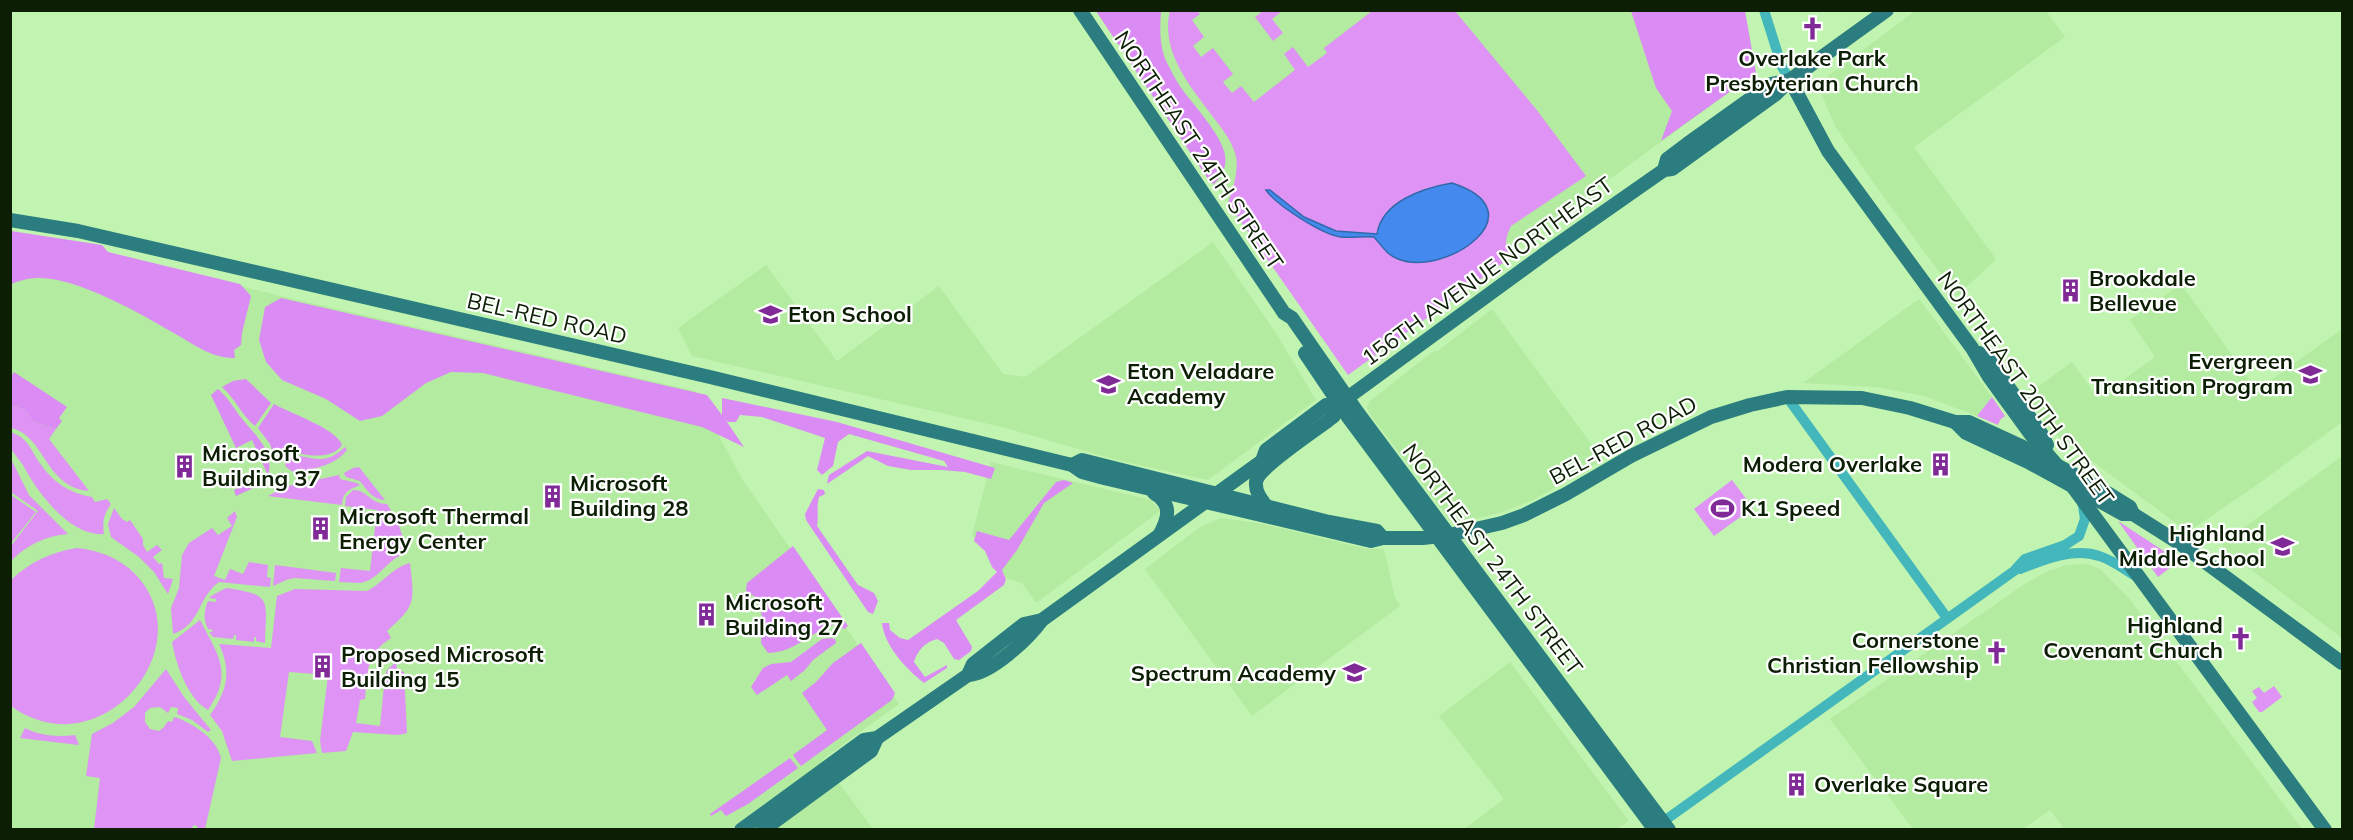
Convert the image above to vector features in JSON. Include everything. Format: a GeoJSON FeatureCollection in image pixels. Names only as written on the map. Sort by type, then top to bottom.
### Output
{"type":"FeatureCollection","features":[{"type":"Feature","properties":{"kind":"main road","name":"NORTHEAST 24TH STREET"},"geometry":{"type":"LineString","coordinates":[[1080,10],[1284,313],[1285,323],[1341,403],[1570,698],[1610,752],[1659,828]]}},
{"type":"Feature","properties":{"kind":"main road","name":"156TH AVENUE NORTHEAST"},"geometry":{"type":"LineString","coordinates":[[741,830],[864,740],[877,738],[968,675],[979,674],[1029,637],[1042,620],[1217,494],[1332,418],[1341,403],[1560,243],[1664,170],[1672,169],[1887,10]]}},
{"type":"Feature","properties":{"kind":"main road","name":"NORTHEAST 20TH STREET"},"geometry":{"type":"LineString","coordinates":[[1790,80],[1828,151],[1972,348],[2013,411],[2056,464],[2325,830]]}},
{"type":"Feature","properties":{"kind":"main road","name":"BEL-RED ROAD"},"geometry":{"type":"LineString","coordinates":[[10,220],[78,231],[710,377],[1072,465],[1082,472],[1147,489],[1371,541],[1383,537],[1443,536],[1495,526],[1524,515],[1566,494],[1667,437],[1711,417],[1787,397],[1862,398],[1910,408],[1955,422],[1969,422],[2056,464],[2130,507],[2133,514]]}},
{"type":"Feature","properties":{"kind":"main road"},"geometry":{"type":"LineString","coordinates":[[1972,348],[1990,361],[2041,433],[2056,464]]}},
{"type":"Feature","properties":{"kind":"main road"},"geometry":{"type":"LineString","coordinates":[[1994,433],[2011,429],[2014,423],[2013,411]]}},
{"type":"Feature","properties":{"kind":"main road","name":"BEL-RED ROAD"},"geometry":{"type":"LineString","coordinates":[[1955,422],[1966,433],[2030,463],[2123,514],[2133,514],[2181,545],[2343,663]]}},
{"type":"Feature","properties":{"kind":"main road","name":"BEL-RED ROAD"},"geometry":{"type":"LineString","coordinates":[[1072,465],[1082,460],[1329,522],[1377,531],[1383,537]]}},
{"type":"Feature","properties":{"kind":"main road"},"geometry":{"type":"LineString","coordinates":[[1267,507],[1258,494],[1256,483],[1268,461]]}},
{"type":"Feature","properties":{"kind":"main road"},"geometry":{"type":"LineString","coordinates":[[1147,489],[1161,497],[1168,507],[1167,520],[1159,536]]}},
{"type":"Feature","properties":{"kind":"main road","name":"NORTHEAST 24TH STREET"},"geometry":{"type":"LineString","coordinates":[[1443,536],[1579,727],[1659,828]]}},
{"type":"Feature","properties":{"kind":"main road"},"geometry":{"type":"LineString","coordinates":[[1543,678],[1570,698]]}},
{"type":"Feature","properties":{"kind":"main road"},"geometry":{"type":"LineString","coordinates":[[1579,727],[1610,752]]}},
{"type":"Feature","properties":{"kind":"main road","name":"156TH AVENUE NORTHEAST"},"geometry":{"type":"LineString","coordinates":[[763,830],[872,751],[877,738]]}},
{"type":"Feature","properties":{"kind":"street"},"geometry":{"type":"LineString","coordinates":[[1764,10],[1782,67],[1790,80]]}},
{"type":"Feature","properties":{"kind":"street"},"geometry":{"type":"LineString","coordinates":[[1787,397],[1947,618]]}},
{"type":"Feature","properties":{"kind":"street"},"geometry":{"type":"LineString","coordinates":[[1659,828],[2014,571],[2025,559],[2065,545],[2079,536],[2085,519],[2081,500]]}},
{"type":"Feature","properties":{"kind":"street"},"geometry":{"type":"LineString","coordinates":[[2014,571],[2061,556],[2091,554],[2105,558],[2142,580]]}},
{"type":"Feature","properties":{"kind":"shaded area"},"geometry":{"type":"Polygon","coordinates":[[[1096,11],[1745,11],[1756,73],[1366,356],[1327,340],[1229,208],[1228,202],[1210,182],[1096,11]]]}},
{"type":"Feature","properties":{"kind":"shaded area"},"geometry":{"type":"Polygon","coordinates":[[[1096,11],[1161,11],[1161,42],[1166,61],[1180,86],[1223,147],[1225,167],[1214,184],[1210,182],[1096,11]]]}},
{"type":"Feature","properties":{"kind":"shaded area"},"geometry":{"type":"Polygon","coordinates":[[[1170,11],[1197,11],[1200,14],[1192,20],[1204,37],[1193,46],[1201,57],[1213,48],[1233,74],[1223,82],[1232,93],[1241,86],[1254,102],[1295,70],[1284,54],[1293,47],[1308,67],[1327,53],[1324,48],[1372,11],[1455,11],[1536,109],[1586,176],[1511,226],[1506,242],[1511,257],[1348,375],[1228,203],[1236,172],[1235,153],[1226,135],[1187,81],[1173,55],[1169,41],[1170,11]]]}},
{"type":"Feature","properties":{"kind":"shaded area"},"geometry":{"type":"Polygon","coordinates":[[[1263,11],[1282,11],[1272,19],[1283,33],[1273,41],[1255,17],[1263,11]]]}},
{"type":"Feature","properties":{"kind":"shaded area"},"geometry":{"type":"Polygon","coordinates":[[[1631,11],[1745,11],[1756,73],[1661,141],[1672,111],[1656,88],[1631,11]]]}},
{"type":"Feature","properties":{"kind":"shaded area"},"geometry":{"type":"Polygon","coordinates":[[[1915,11],[2046,11],[2065,37],[1914,147],[1996,259],[1957,296],[1872,181],[1835,126],[1817,84],[1915,11]]]}},
{"type":"Feature","properties":{"kind":"shaded area"},"geometry":{"type":"Polygon","coordinates":[[[11,231],[102,245],[108,252],[240,284],[251,296],[241,345],[234,350],[235,358],[210,353],[125,306],[88,289],[52,279],[37,278],[11,284],[11,231]]]}},
{"type":"Feature","properties":{"kind":"shaded area"},"geometry":{"type":"Polygon","coordinates":[[[10,233],[27,234],[281,296],[695,391],[742,479],[899,704],[822,760],[873,829],[11,829],[10,233]]]}},
{"type":"Feature","properties":{"kind":"shaded area"},"geometry":{"type":"Polygon","coordinates":[[[1213,242],[1276,333],[1316,400],[1208,480],[1120,461],[1002,427],[692,356],[678,328],[766,265],[837,361],[939,286],[1003,374],[1025,377],[1213,242]]]}},
{"type":"Feature","properties":{"kind":"shaded area"},"geometry":{"type":"Polygon","coordinates":[[[2181,284],[2257,390],[2342,329],[2342,422],[2188,532],[2051,431],[2026,395],[2072,362],[2098,398],[2155,357],[2130,320],[2181,284]]]}},
{"type":"Feature","properties":{"kind":"shaded area"},"geometry":{"type":"Polygon","coordinates":[[[281,298],[707,395],[722,415],[722,398],[837,422],[995,468],[991,479],[965,472],[911,470],[888,466],[868,456],[827,484],[829,475],[867,451],[948,467],[944,461],[849,434],[838,442],[833,466],[822,475],[817,470],[825,438],[762,417],[740,415],[736,422],[728,422],[725,419],[744,447],[702,427],[483,373],[451,372],[426,383],[382,416],[360,421],[326,399],[282,380],[266,362],[259,340],[265,307],[281,298]]]}},
{"type":"Feature","properties":{"kind":"shaded area"},"geometry":{"type":"Polygon","coordinates":[[[1919,299],[1992,397],[1977,416],[1924,396],[1876,387],[1803,383],[1919,299]]]}},
{"type":"Feature","properties":{"kind":"shaded area"},"geometry":{"type":"Polygon","coordinates":[[[1492,309],[1603,460],[1533,500],[1503,512],[1452,523],[1369,413],[1367,407],[1370,401],[1431,353],[1439,350],[1492,309]]]}},
{"type":"Feature","properties":{"kind":"shaded area"},"geometry":{"type":"Polygon","coordinates":[[[14,372],[67,407],[59,418],[62,421],[56,429],[34,422],[24,409],[11,406],[11,377],[14,372]]]}},
{"type":"Feature","properties":{"kind":"shaded area"},"geometry":{"type":"Polygon","coordinates":[[[246,379],[271,403],[255,426],[222,387],[233,381],[246,379]]]}},
{"type":"Feature","properties":{"kind":"shaded area"},"geometry":{"type":"Polygon","coordinates":[[[218,389],[258,438],[267,453],[269,462],[266,482],[236,496],[234,490],[267,473],[252,440],[236,448],[211,395],[218,389]]]}},
{"type":"Feature","properties":{"kind":"shaded area"},"geometry":{"type":"Polygon","coordinates":[[[1992,397],[2005,416],[1998,425],[1977,416],[1992,397]]]}},
{"type":"Feature","properties":{"kind":"shaded area"},"geometry":{"type":"Polygon","coordinates":[[[274,404],[323,427],[332,433],[342,445],[329,454],[312,455],[277,450],[274,456],[270,444],[258,428],[274,404]]]}},
{"type":"Feature","properties":{"kind":"shaded area"},"geometry":{"type":"Polygon","coordinates":[[[11,406],[24,409],[34,422],[56,429],[49,439],[89,491],[63,481],[32,441],[23,433],[11,428],[11,406]]]}},
{"type":"Feature","properties":{"kind":"shaded area"},"geometry":{"type":"Polygon","coordinates":[[[10,432],[24,440],[44,469],[62,486],[92,497],[95,502],[107,499],[111,504],[104,518],[104,534],[91,533],[79,528],[56,511],[12,451],[10,432]]]}},
{"type":"Feature","properties":{"kind":"shaded area"},"geometry":{"type":"Polygon","coordinates":[[[345,447],[347,450],[336,460],[317,468],[295,473],[286,467],[284,460],[289,455],[323,459],[345,447]]]}},
{"type":"Feature","properties":{"kind":"shaded area","name":"Highland Middle School"},"geometry":{"type":"Polygon","coordinates":[[[2342,456],[2342,638],[2222,548],[2223,543],[2342,456]]]}},
{"type":"Feature","properties":{"kind":"shaded area"},"geometry":{"type":"Polygon","coordinates":[[[11,459],[29,495],[68,534],[37,542],[23,550],[11,561],[11,546],[38,511],[11,492],[11,459]]]}},
{"type":"Feature","properties":{"kind":"shaded area"},"geometry":{"type":"Polygon","coordinates":[[[991,462],[1151,500],[1160,511],[1036,603],[1022,583],[1007,578],[998,566],[1039,501],[996,562],[972,535],[991,462]]]}},
{"type":"Feature","properties":{"kind":"shaded area"},"geometry":{"type":"Polygon","coordinates":[[[359,467],[385,500],[374,496],[360,481],[346,477],[344,473],[359,467]]]}},
{"type":"Feature","properties":{"kind":"shaded area"},"geometry":{"type":"Polygon","coordinates":[[[339,475],[340,479],[360,485],[345,494],[342,505],[268,496],[288,486],[339,475]]]}},
{"type":"Feature","properties":{"kind":"shaded area"},"geometry":{"type":"Polygon","coordinates":[[[1064,480],[1073,483],[1044,503],[1017,550],[1002,570],[1006,579],[1004,585],[956,620],[972,647],[971,651],[959,660],[954,659],[944,643],[937,639],[929,642],[919,651],[914,662],[925,677],[947,665],[947,668],[924,683],[910,671],[891,648],[882,623],[889,623],[890,630],[900,638],[908,640],[978,591],[997,572],[992,567],[985,551],[974,541],[977,531],[1009,540],[1056,482],[1064,480]]]}},
{"type":"Feature","properties":{"kind":"shaded area","name":"K1 Speed"},"geometry":{"type":"Polygon","coordinates":[[[1732,480],[1753,508],[1714,536],[1694,509],[1732,480]]]}},
{"type":"Feature","properties":{"kind":"shaded area"},"geometry":{"type":"Polygon","coordinates":[[[818,489],[824,490],[825,494],[819,497],[817,526],[858,585],[874,593],[878,601],[873,614],[868,612],[806,520],[805,514],[818,489]]]}},
{"type":"Feature","properties":{"kind":"shaded area"},"geometry":{"type":"Polygon","coordinates":[[[353,490],[362,492],[377,502],[387,504],[397,520],[408,552],[394,559],[372,578],[359,583],[339,582],[341,568],[370,571],[377,510],[345,506],[346,497],[353,490]]]}},
{"type":"Feature","properties":{"kind":"shaded area"},"geometry":{"type":"Polygon","coordinates":[[[11,495],[36,512],[11,543],[11,495]]]}},
{"type":"Feature","properties":{"kind":"shaded area"},"geometry":{"type":"Polygon","coordinates":[[[114,508],[122,519],[127,522],[130,520],[143,539],[147,552],[157,545],[162,550],[153,557],[159,564],[162,563],[164,578],[173,579],[168,594],[154,572],[139,557],[111,537],[108,524],[114,508]]]}},
{"type":"Feature","properties":{"kind":"shaded area"},"geometry":{"type":"Polygon","coordinates":[[[235,511],[237,517],[214,576],[225,580],[230,569],[243,574],[249,562],[268,565],[267,577],[271,578],[270,587],[219,582],[206,596],[189,624],[173,634],[171,608],[179,588],[182,555],[189,543],[212,528],[218,535],[232,526],[227,518],[235,511]]]}},
{"type":"Feature","properties":{"kind":"shaded area"},"geometry":{"type":"Polygon","coordinates":[[[1221,518],[1263,524],[1368,549],[1384,549],[1395,598],[1400,606],[1252,716],[1145,569],[1200,527],[1221,518]]]}},
{"type":"Feature","properties":{"kind":"shaded area"},"geometry":{"type":"Polygon","coordinates":[[[2118,521],[2179,561],[2158,577],[2118,521]]]}},
{"type":"Feature","properties":{"kind":"shaded area"},"geometry":{"type":"Polygon","coordinates":[[[793,546],[848,626],[844,629],[836,624],[787,649],[768,653],[761,643],[763,620],[757,598],[746,591],[747,583],[793,546]]]}},
{"type":"Feature","properties":{"kind":"shaded area"},"geometry":{"type":"Polygon","coordinates":[[[77,548],[108,556],[122,563],[135,574],[153,603],[158,634],[150,665],[133,691],[108,712],[78,723],[45,722],[11,706],[11,580],[41,559],[77,548]]]}},
{"type":"Feature","properties":{"kind":"shaded area"},"geometry":{"type":"Polygon","coordinates":[[[410,563],[412,594],[409,608],[387,631],[391,638],[372,657],[369,664],[365,699],[360,700],[356,723],[380,726],[385,676],[387,670],[396,662],[397,669],[404,672],[407,733],[398,735],[353,732],[346,751],[322,753],[320,741],[328,675],[289,672],[280,737],[312,741],[317,753],[232,761],[222,731],[210,715],[224,690],[226,681],[225,663],[219,644],[271,648],[277,596],[295,589],[367,591],[398,568],[410,563]]]}},
{"type":"Feature","properties":{"kind":"shaded area"},"geometry":{"type":"Polygon","coordinates":[[[2087,564],[2100,569],[2128,597],[2302,829],[2064,829],[2050,810],[2023,829],[1913,829],[1830,719],[2026,583],[2048,571],[2067,565],[2087,564]]]}},
{"type":"Feature","properties":{"kind":"shaded area"},"geometry":{"type":"Polygon","coordinates":[[[275,565],[336,573],[335,581],[294,578],[273,586],[275,565]]]}},
{"type":"Feature","properties":{"kind":"shaded area"},"geometry":{"type":"Polygon","coordinates":[[[226,588],[252,593],[264,601],[265,643],[256,641],[256,637],[254,637],[254,642],[236,640],[236,635],[233,639],[213,637],[209,632],[213,630],[208,629],[206,625],[206,608],[208,601],[216,602],[216,599],[209,598],[226,588]]]}},
{"type":"Feature","properties":{"kind":"shaded area"},"geometry":{"type":"Polygon","coordinates":[[[200,620],[217,654],[222,674],[216,697],[208,710],[188,689],[176,660],[172,642],[200,620]]]}},
{"type":"Feature","properties":{"kind":"shaded area"},"geometry":{"type":"Polygon","coordinates":[[[822,639],[835,639],[836,643],[813,660],[791,681],[787,675],[757,695],[751,687],[763,668],[771,664],[791,662],[822,639]]]}},
{"type":"Feature","properties":{"kind":"shaded area"},"geometry":{"type":"Polygon","coordinates":[[[861,643],[895,693],[892,700],[801,766],[793,755],[827,730],[802,693],[816,682],[833,663],[861,643]]]}},
{"type":"Feature","properties":{"kind":"shaded area"},"geometry":{"type":"Polygon","coordinates":[[[1510,662],[1629,821],[1617,829],[1464,829],[1504,799],[1439,716],[1510,662]]]}},
{"type":"Feature","properties":{"kind":"shaded area"},"geometry":{"type":"Polygon","coordinates":[[[166,669],[184,697],[211,730],[208,732],[192,720],[177,714],[178,708],[171,707],[168,713],[160,707],[150,708],[145,713],[145,722],[150,729],[159,731],[168,721],[172,722],[174,717],[178,718],[192,725],[215,744],[221,758],[205,829],[198,829],[194,825],[191,829],[94,829],[100,778],[86,776],[92,734],[113,723],[134,707],[166,669]]]}},
{"type":"Feature","properties":{"kind":"shaded area"},"geometry":{"type":"Polygon","coordinates":[[[2274,686],[2282,697],[2259,712],[2252,702],[2257,698],[2252,691],[2259,687],[2264,693],[2274,686]]]}},
{"type":"Feature","properties":{"kind":"shaded area"},"geometry":{"type":"Polygon","coordinates":[[[25,728],[49,735],[75,735],[79,745],[20,738],[25,728]]]}},
{"type":"Feature","properties":{"kind":"shaded area"},"geometry":{"type":"Polygon","coordinates":[[[790,758],[798,768],[748,804],[726,816],[721,810],[711,816],[710,814],[790,758]]]}},
{"type":"Feature","properties":{"kind":"water"},"geometry":{"type":"Polygon","coordinates":[[[1452,183],[1477,195],[1488,210],[1486,225],[1476,239],[1459,251],[1439,259],[1417,262],[1394,257],[1374,237],[1341,237],[1323,231],[1289,211],[1266,190],[1270,190],[1304,217],[1336,231],[1377,234],[1387,213],[1406,198],[1429,188],[1452,183]]]}},
{"type":"Feature","properties":{"kind":"place","name":"Overlake Park Presbyterian Church"},"geometry":{"type":"Point","coordinates":[1812,29]}},
{"type":"Feature","properties":{"kind":"place","name":"Brookdale Bellevue"},"geometry":{"type":"Point","coordinates":[2071,291]}},
{"type":"Feature","properties":{"kind":"place","name":"Eton School"},"geometry":{"type":"Point","coordinates":[770,314]}},
{"type":"Feature","properties":{"kind":"place","name":"Evergreen Transition Program"},"geometry":{"type":"Point","coordinates":[2311,374]}},
{"type":"Feature","properties":{"kind":"place","name":"Eton Veladare Academy"},"geometry":{"type":"Point","coordinates":[1109,384]}},
{"type":"Feature","properties":{"kind":"place","name":"Modera Overlake"},"geometry":{"type":"Point","coordinates":[1940,464]}},
{"type":"Feature","properties":{"kind":"place","name":"Microsoft Building 37"},"geometry":{"type":"Point","coordinates":[184,466]}},
{"type":"Feature","properties":{"kind":"place","name":"Microsoft Building 28"},"geometry":{"type":"Point","coordinates":[552,496]}},
{"type":"Feature","properties":{"kind":"place","name":"K1 Speed"},"geometry":{"type":"Point","coordinates":[1723,508]}},
{"type":"Feature","properties":{"kind":"place","name":"Microsoft Thermal Energy Center"},"geometry":{"type":"Point","coordinates":[321,529]}},
{"type":"Feature","properties":{"kind":"place","name":"Highland Middle School"},"geometry":{"type":"Point","coordinates":[2283,546]}},
{"type":"Feature","properties":{"kind":"place","name":"Microsoft Building 27"},"geometry":{"type":"Point","coordinates":[707,615]}},
{"type":"Feature","properties":{"kind":"place","name":"Highland Covenant Church"},"geometry":{"type":"Point","coordinates":[2241,638]}},
{"type":"Feature","properties":{"kind":"place","name":"Cornerstone Christian Fellowship"},"geometry":{"type":"Point","coordinates":[1997,653]}},
{"type":"Feature","properties":{"kind":"place","name":"Proposed Microsoft Building 15"},"geometry":{"type":"Point","coordinates":[323,667]}},
{"type":"Feature","properties":{"kind":"place","name":"Spectrum Academy"},"geometry":{"type":"Point","coordinates":[1354,673]}},
{"type":"Feature","properties":{"kind":"place","name":"Overlake Square"},"geometry":{"type":"Point","coordinates":[1796,784]}}]}
